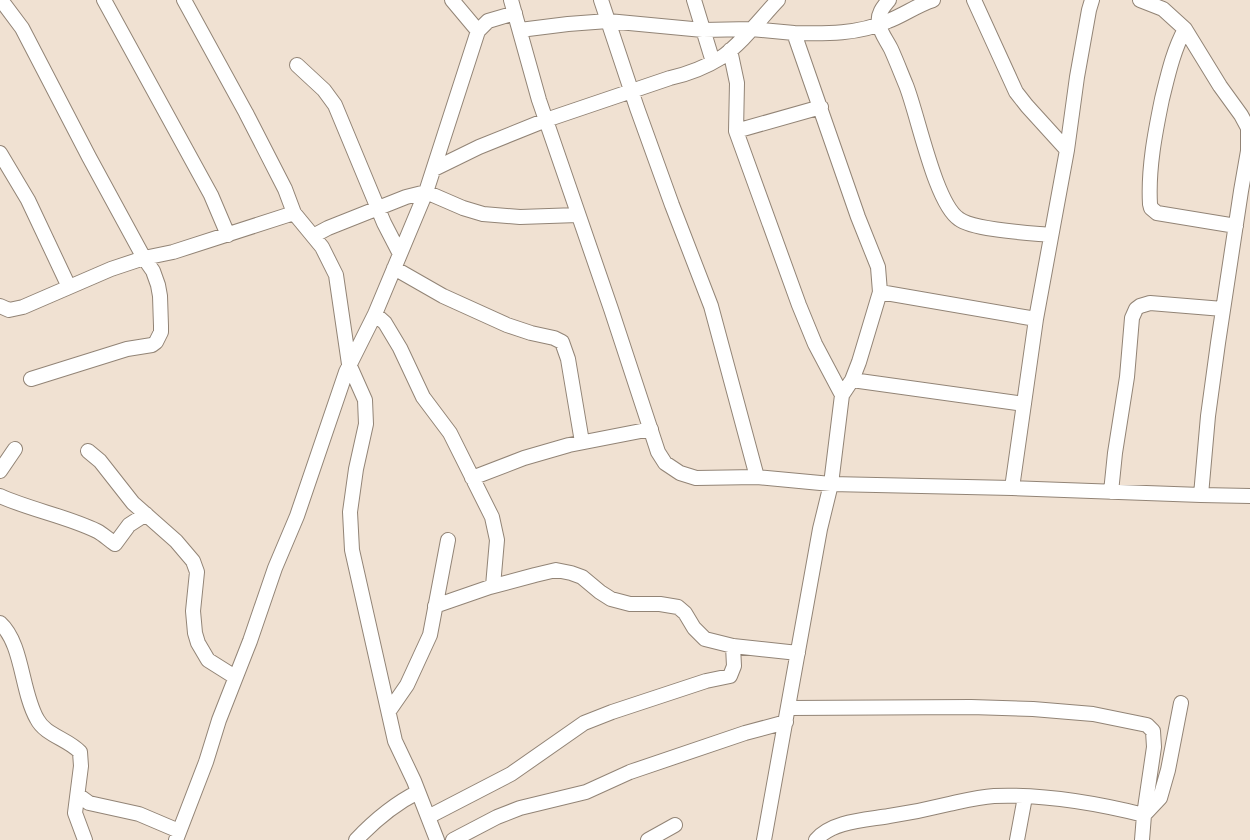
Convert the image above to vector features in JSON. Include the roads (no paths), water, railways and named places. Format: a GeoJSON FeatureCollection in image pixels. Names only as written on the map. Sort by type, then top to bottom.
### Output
{"type":"FeatureCollection","features":[{"type":"Feature","properties":{"kind":"street"},"geometry":{"type":"LineString","coordinates":[[1,0],[22,28],[92,164],[144,258],[153,271],[160,296],[161,332],[156,342],[152,345],[127,349],[31,379]]}},
{"type":"Feature","properties":{"kind":"street"},"geometry":{"type":"LineString","coordinates":[[104,0],[210,195],[228,235]]}},
{"type":"Feature","properties":{"kind":"street"},"geometry":{"type":"LineString","coordinates":[[184,0],[246,113],[285,189],[294,213],[322,247],[336,276],[349,364],[365,400],[366,424],[356,469],[350,512],[352,550],[395,741],[418,792],[437,840]]}},
{"type":"Feature","properties":{"kind":"street"},"geometry":{"type":"LineString","coordinates":[[601,0],[672,205],[711,306],[757,477]]}},
{"type":"Feature","properties":{"kind":"street"},"geometry":{"type":"LineString","coordinates":[[694,0],[713,62]]}},
{"type":"Feature","properties":{"kind":"street"},"geometry":{"type":"LineString","coordinates":[[434,169],[479,147],[546,120],[670,78],[688,74],[713,62],[730,50],[778,0]]}},
{"type":"Feature","properties":{"kind":"street"},"geometry":{"type":"LineString","coordinates":[[889,0],[879,12],[879,25],[909,92],[936,180],[946,203],[954,215],[967,224],[1051,235]]}},
{"type":"Feature","properties":{"kind":"street"},"geometry":{"type":"LineString","coordinates":[[520,30],[608,21],[703,30],[751,29],[821,34],[859,31],[879,25],[933,0]]}},
{"type":"Feature","properties":{"kind":"street"},"geometry":{"type":"LineString","coordinates":[[974,0],[1016,92],[1067,150]]}},
{"type":"Feature","properties":{"kind":"street"},"geometry":{"type":"LineString","coordinates":[[1012,488],[1036,319],[1067,150],[1077,77],[1092,0]]}},
{"type":"Feature","properties":{"kind":"street"},"geometry":{"type":"LineString","coordinates":[[1140,0],[1163,9],[1185,29],[1248,121],[1248,151],[1208,416],[1201,495]]}},
{"type":"Feature","properties":{"kind":"street"},"geometry":{"type":"LineString","coordinates":[[451,1],[478,31]]}},
{"type":"Feature","properties":{"kind":"street"},"geometry":{"type":"LineString","coordinates":[[78,795],[85,801],[92,804],[139,814],[177,835],[206,762],[219,720],[250,641],[275,568],[298,516],[349,364],[375,314],[426,192],[478,31],[488,21],[513,6],[539,100],[612,309],[660,457],[665,463],[680,473],[696,478],[757,477],[831,484],[1250,496]]}},
{"type":"Feature","properties":{"kind":"street"},"geometry":{"type":"LineString","coordinates":[[1185,29],[1179,40],[1168,72],[1154,134],[1151,208],[1158,214],[1236,226]]}},
{"type":"Feature","properties":{"kind":"street"},"geometry":{"type":"LineString","coordinates":[[764,840],[820,530],[831,484],[842,395],[852,380],[859,362],[880,292],[878,267],[858,216],[794,33]]}},
{"type":"Feature","properties":{"kind":"street"},"geometry":{"type":"LineString","coordinates":[[730,50],[736,83],[736,131],[799,305],[815,344],[842,395]]}},
{"type":"Feature","properties":{"kind":"street"},"geometry":{"type":"LineString","coordinates":[[297,65],[324,90],[335,105],[378,208],[400,254]]}},
{"type":"Feature","properties":{"kind":"street"},"geometry":{"type":"LineString","coordinates":[[736,131],[821,107]]}},
{"type":"Feature","properties":{"kind":"street"},"geometry":{"type":"LineString","coordinates":[[0,153],[28,200],[69,287]]}},
{"type":"Feature","properties":{"kind":"street"},"geometry":{"type":"LineString","coordinates":[[313,236],[328,228],[406,197],[426,192],[463,208],[483,214],[520,217],[578,215]]}},
{"type":"Feature","properties":{"kind":"street"},"geometry":{"type":"LineString","coordinates":[[0,306],[9,310],[23,307],[111,269],[144,258],[173,252],[294,213]]}},
{"type":"Feature","properties":{"kind":"street"},"geometry":{"type":"LineString","coordinates":[[394,268],[443,296],[507,325],[531,334],[554,338],[562,342],[568,359],[582,442]]}},
{"type":"Feature","properties":{"kind":"street"},"geometry":{"type":"LineString","coordinates":[[880,292],[1036,319]]}},
{"type":"Feature","properties":{"kind":"street"},"geometry":{"type":"LineString","coordinates":[[1111,492],[1117,439],[1127,377],[1131,322],[1136,309],[1144,304],[1150,303],[1223,309]]}},
{"type":"Feature","properties":{"kind":"street"},"geometry":{"type":"LineString","coordinates":[[375,314],[385,323],[400,348],[423,397],[450,434],[492,517],[497,540],[493,586]]}},
{"type":"Feature","properties":{"kind":"street"},"geometry":{"type":"LineString","coordinates":[[852,380],[1024,404]]}},
{"type":"Feature","properties":{"kind":"street"},"geometry":{"type":"LineString","coordinates":[[472,478],[497,467],[524,458],[582,442],[651,429]]}},
{"type":"Feature","properties":{"kind":"street"},"geometry":{"type":"LineString","coordinates":[[0,471],[15,449]]}},
{"type":"Feature","properties":{"kind":"street"},"geometry":{"type":"LineString","coordinates":[[88,451],[100,461],[133,503],[176,541],[193,561],[197,572],[193,611],[195,633],[198,643],[208,660],[235,677]]}},
{"type":"Feature","properties":{"kind":"street"},"geometry":{"type":"LineString","coordinates":[[0,496],[98,532],[115,544],[129,525],[146,514]]}},
{"type":"Feature","properties":{"kind":"street"},"geometry":{"type":"LineString","coordinates":[[389,711],[406,685],[430,635],[448,540]]}},
{"type":"Feature","properties":{"kind":"street"},"geometry":{"type":"LineString","coordinates":[[435,606],[493,586],[535,574],[556,570],[571,573],[582,578],[611,599],[630,604],[660,604],[678,607],[685,613],[694,628],[705,639],[733,646],[798,653]]}},
{"type":"Feature","properties":{"kind":"street"},"geometry":{"type":"LineString","coordinates":[[0,623],[16,648],[24,686],[37,720],[47,730],[80,752],[81,766],[75,814],[85,840]]}},
{"type":"Feature","properties":{"kind":"street"},"geometry":{"type":"LineString","coordinates":[[428,817],[510,774],[584,723],[612,712],[706,681],[730,676],[734,666],[733,646]]}},
{"type":"Feature","properties":{"kind":"street"},"geometry":{"type":"LineString","coordinates":[[1144,815],[1160,798],[1168,770],[1181,703]]}},
{"type":"Feature","properties":{"kind":"street"},"geometry":{"type":"LineString","coordinates":[[788,708],[1033,708],[1093,714],[1147,725],[1153,731],[1154,747],[1144,815],[1142,840]]}},
{"type":"Feature","properties":{"kind":"street"},"geometry":{"type":"LineString","coordinates":[[453,840],[497,817],[520,808],[586,792],[630,772],[745,733],[786,722]]}},
{"type":"Feature","properties":{"kind":"street"},"geometry":{"type":"LineString","coordinates":[[356,840],[378,818],[403,799],[418,792]]}},
{"type":"Feature","properties":{"kind":"street"},"geometry":{"type":"LineString","coordinates":[[816,840],[821,834],[836,825],[914,812],[985,797],[1038,797],[1106,806],[1144,815]]}},
{"type":"Feature","properties":{"kind":"street"},"geometry":{"type":"LineString","coordinates":[[1017,840],[1025,797]]}},
{"type":"Feature","properties":{"kind":"street"},"geometry":{"type":"LineString","coordinates":[[648,840],[675,825]]}}]}
